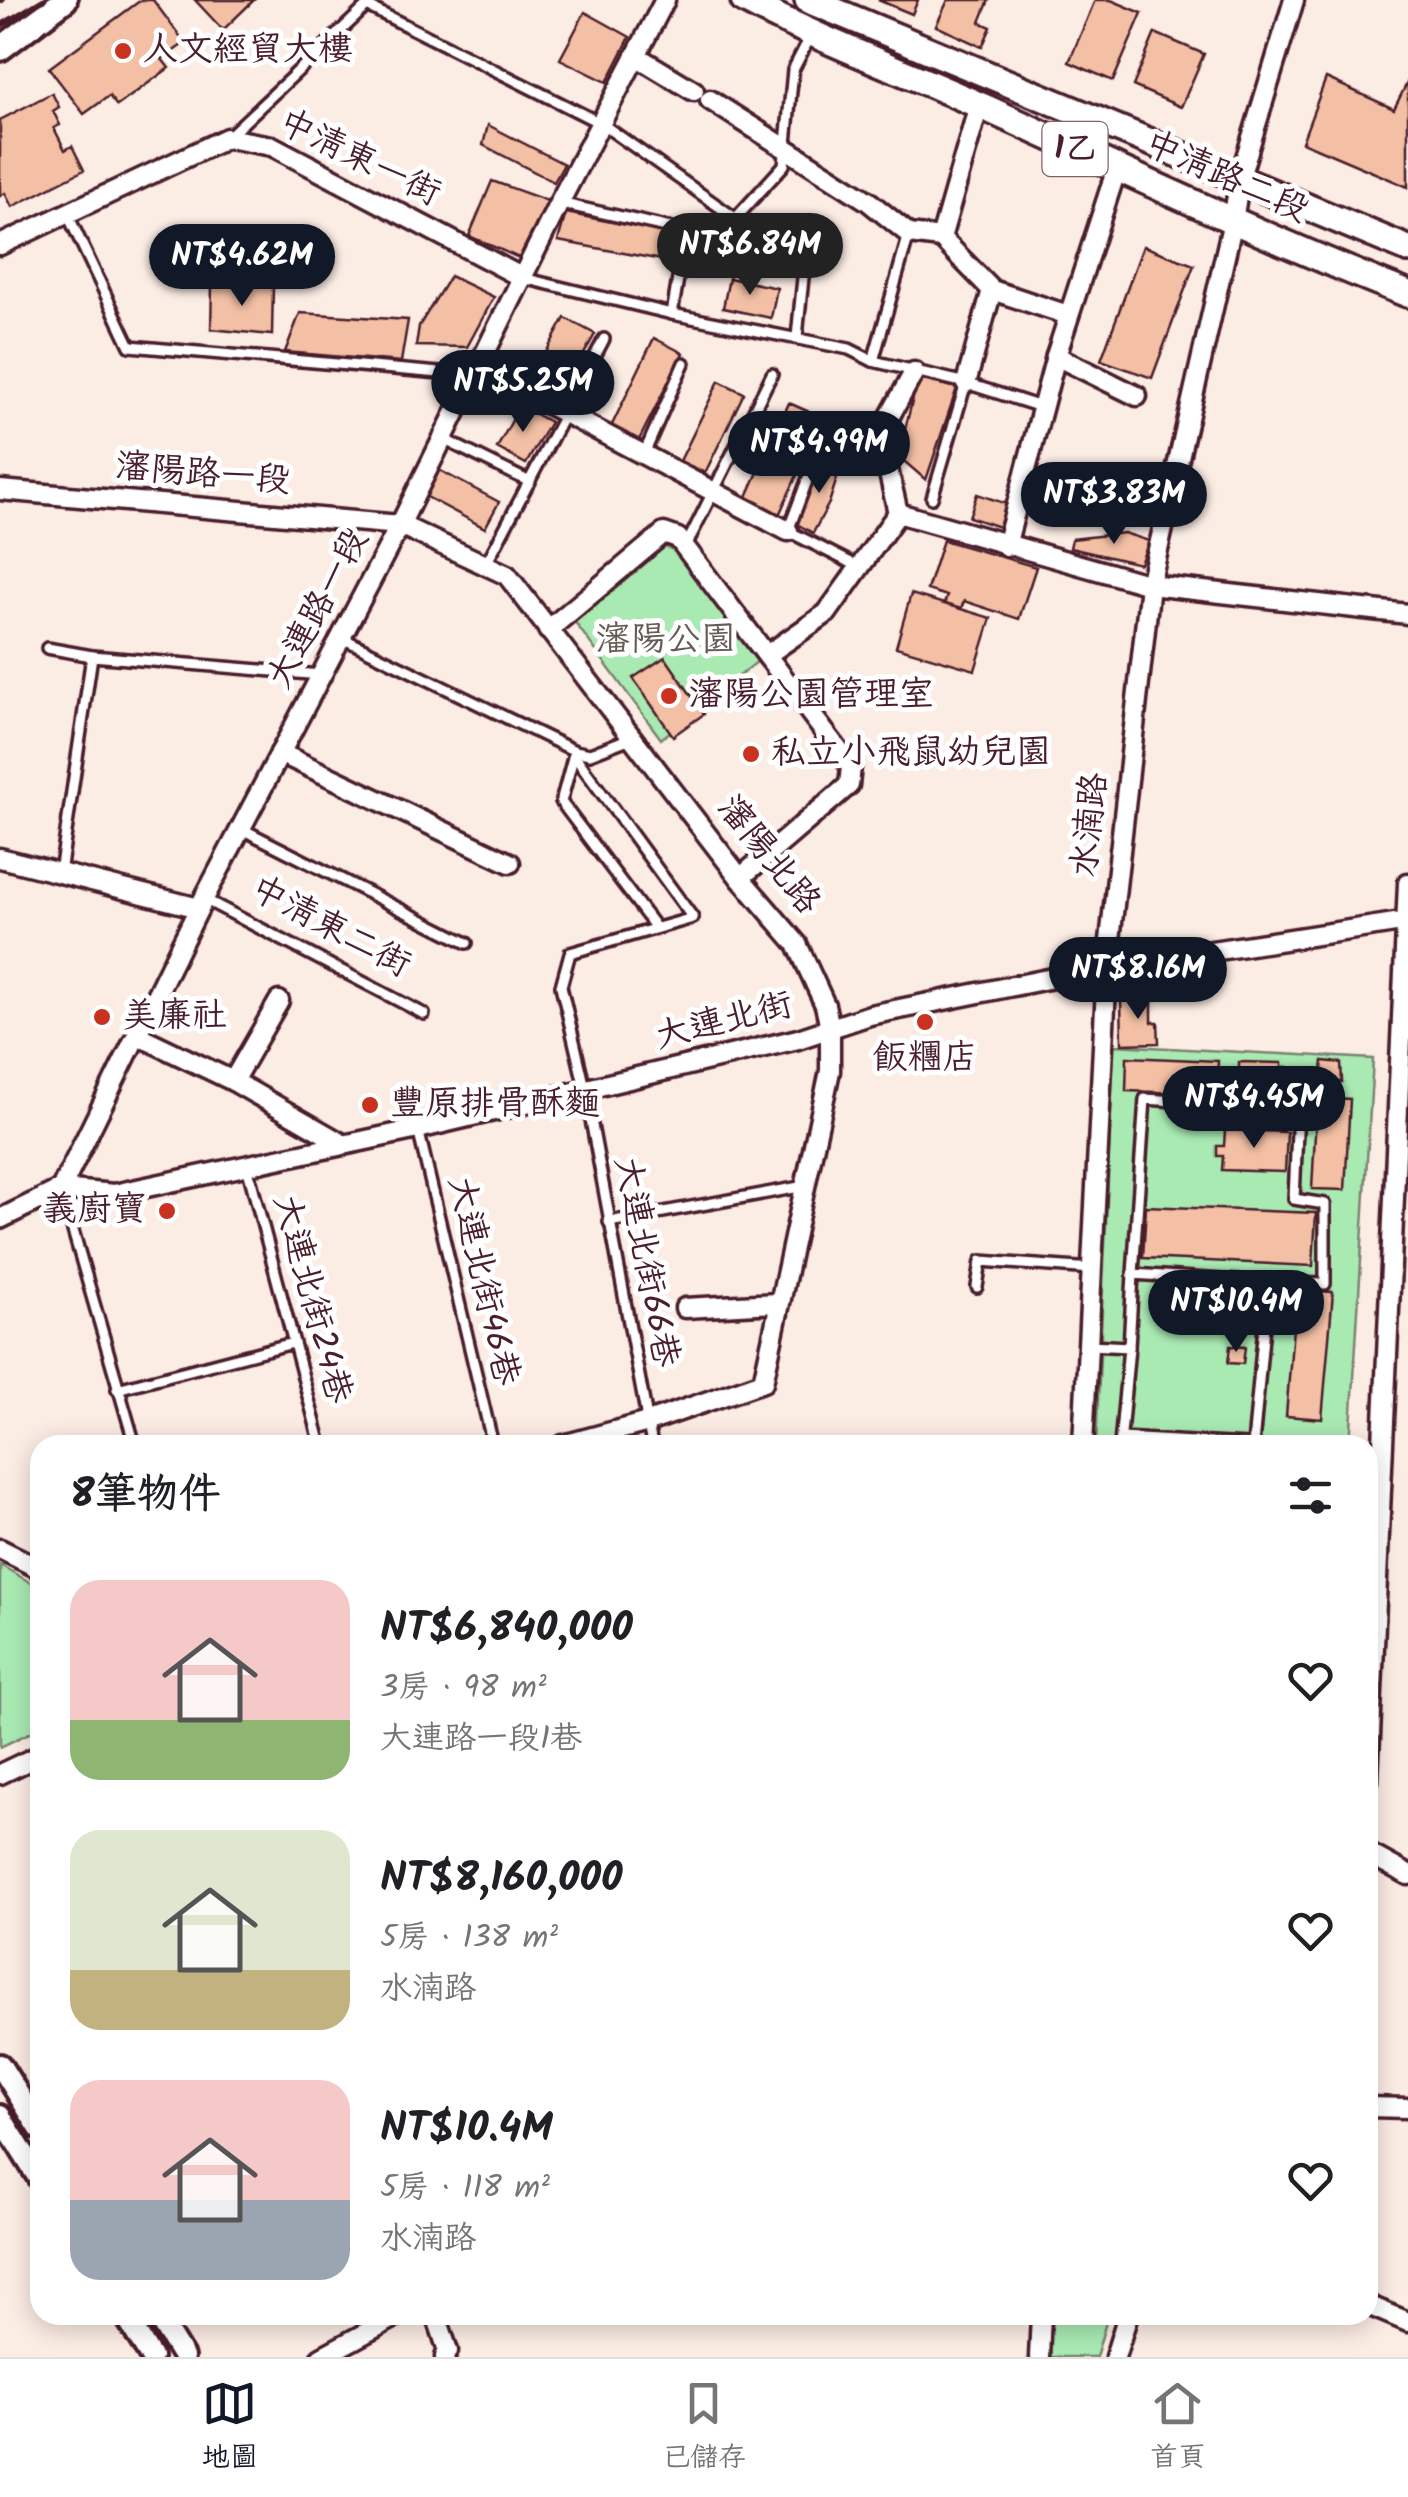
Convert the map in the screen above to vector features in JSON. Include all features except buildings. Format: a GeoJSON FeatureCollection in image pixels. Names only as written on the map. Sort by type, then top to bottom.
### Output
{"type":"FeatureCollection","features":[{"type":"Feature","properties":{"kind":"main road"},"geometry":{"type":"LineString","coordinates":[[0,49],[65,0]]}},
{"type":"Feature","properties":{"kind":"main road","name":"中清路二段"},"geometry":{"type":"LineString","coordinates":[[744,0],[812,35],[1408,294]]}},
{"type":"Feature","properties":{"kind":"main road","name":"中清路二段"},"geometry":{"type":"LineString","coordinates":[[808,0],[1408,249]]}},
{"type":"Feature","properties":{"kind":"street","name":"大連路一段"},"geometry":{"type":"LineString","coordinates":[[61,1189],[202,904],[400,525],[559,203],[666,0]]}},
{"type":"Feature","properties":{"kind":"street","name":"水湳路"},"geometry":{"type":"LineString","coordinates":[[1084,1435],[1107,968],[1150,586],[1234,221],[1240,178],[1294,0]]}},
{"type":"Feature","properties":{"kind":"street"},"geometry":{"type":"LineString","coordinates":[[636,56],[868,201],[909,234],[942,238],[992,290],[1068,315]]}},
{"type":"Feature","properties":{"kind":"street"},"geometry":{"type":"LineString","coordinates":[[942,238],[978,105]]}},
{"type":"Feature","properties":{"kind":"street","name":"中清東一街"},"geometry":{"type":"LineString","coordinates":[[0,245],[228,138],[272,146],[524,278]]}},
{"type":"Feature","properties":{"kind":"street"},"geometry":{"type":"LineString","coordinates":[[1006,546],[1068,315],[1117,168]]}},
{"type":"Feature","properties":{"kind":"street"},"geometry":{"type":"LineString","coordinates":[[966,383],[992,290]]}},
{"type":"Feature","properties":{"kind":"street"},"geometry":{"type":"LineString","coordinates":[[1056,356],[1137,396]]}},
{"type":"Feature","properties":{"kind":"street"},"geometry":{"type":"LineString","coordinates":[[898,513],[880,434],[914,372]]}},
{"type":"Feature","properties":{"kind":"street"},"geometry":{"type":"LineString","coordinates":[[474,376],[506,382],[788,531]]}},
{"type":"Feature","properties":{"kind":"street","name":"瀋陽路一段"},"geometry":{"type":"LineString","coordinates":[[0,490],[400,525]]}},
{"type":"Feature","properties":{"kind":"street"},"geometry":{"type":"LineString","coordinates":[[898,513],[1150,586],[1408,614]]}},
{"type":"Feature","properties":{"kind":"street"},"geometry":{"type":"LineString","coordinates":[[766,655],[827,613],[898,513]]}},
{"type":"Feature","properties":{"kind":"street","name":"瀋陽北路"},"geometry":{"type":"LineString","coordinates":[[400,525],[507,576],[740,878],[797,944],[822,994],[830,1028],[830,1071],[762,1382],[648,1422]]}},
{"type":"Feature","properties":{"kind":"street"},"geometry":{"type":"LineString","coordinates":[[548,630],[664,533],[678,538],[686,548],[851,766],[849,784],[740,878]]}},
{"type":"Feature","properties":{"kind":"street"},"geometry":{"type":"LineString","coordinates":[[280,752],[510,863]]}},
{"type":"Feature","properties":{"kind":"street","name":"中清東二街"},"geometry":{"type":"LineString","coordinates":[[0,858],[202,904]]}},
{"type":"Feature","properties":{"kind":"street"},"geometry":{"type":"LineString","coordinates":[[1378,1612],[1399,1255],[1408,882]]}},
{"type":"Feature","properties":{"kind":"street","name":"大連北街"},"geometry":{"type":"LineString","coordinates":[[61,1189],[114,1194],[798,1039],[870,1015],[1107,968],[1407,921]]}},
{"type":"Feature","properties":{"kind":"street"},"geometry":{"type":"LineString","coordinates":[[232,1081],[279,1001]]}},
{"type":"Feature","properties":{"kind":"street"},"geometry":{"type":"LineString","coordinates":[[137,1034],[232,1081],[341,1143]]}},
{"type":"Feature","properties":{"kind":"street"},"geometry":{"type":"LineString","coordinates":[[0,1219],[61,1189]]}},
{"type":"Feature","properties":{"kind":"street"},"geometry":{"type":"LineString","coordinates":[[685,1308],[778,1303]]}},
{"type":"Feature","properties":{"kind":"street"},"geometry":{"type":"LineString","coordinates":[[600,1435],[648,1422]]}},
{"type":"Feature","properties":{"kind":"street"},"geometry":{"type":"LineString","coordinates":[[0,1549],[30,1564]]}},
{"type":"Feature","properties":{"kind":"street"},"geometry":{"type":"LineString","coordinates":[[0,1774],[30,1760]]}},
{"type":"Feature","properties":{"kind":"street"},"geometry":{"type":"LineString","coordinates":[[1378,1858],[1408,1874]]}},
{"type":"Feature","properties":{"kind":"street"},"geometry":{"type":"LineString","coordinates":[[0,2065],[30,2112]]}},
{"type":"Feature","properties":{"kind":"street"},"geometry":{"type":"LineString","coordinates":[[1378,2106],[1408,2108]]}},
{"type":"Feature","properties":{"kind":"street"},"geometry":{"type":"LineString","coordinates":[[0,2116],[8,2144],[30,2169]]}},
{"type":"Feature","properties":{"kind":"street"},"geometry":{"type":"LineString","coordinates":[[1378,2309],[1408,2322]]}},
{"type":"Feature","properties":{"kind":"street"},"geometry":{"type":"LineString","coordinates":[[130,2325],[151,2357]]}},
{"type":"Feature","properties":{"kind":"street"},"geometry":{"type":"LineString","coordinates":[[163,2325],[183,2357]]}},
{"type":"Feature","properties":{"kind":"street"},"geometry":{"type":"LineString","coordinates":[[321,2357],[380,2325]]}},
{"type":"Feature","properties":{"kind":"street"},"geometry":{"type":"LineString","coordinates":[[439,2325],[448,2351],[445,2357]]}},
{"type":"Feature","properties":{"kind":"street"},"geometry":{"type":"LineString","coordinates":[[1039,2357],[1041,2325]]}},
{"type":"Feature","properties":{"kind":"street"},"geometry":{"type":"LineString","coordinates":[[1115,2357],[1125,2325]]}},
{"type":"Feature","properties":{"kind":"lane"},"geometry":{"type":"LineString","coordinates":[[228,138],[367,6],[602,124],[786,254]]}},
{"type":"Feature","properties":{"kind":"lane"},"geometry":{"type":"LineString","coordinates":[[734,220],[784,165],[793,70],[812,35]]}},
{"type":"Feature","properties":{"kind":"lane"},"geometry":{"type":"LineString","coordinates":[[559,203],[805,258],[798,337]]}},
{"type":"Feature","properties":{"kind":"lane"},"geometry":{"type":"LineString","coordinates":[[67,212],[130,346],[474,376]]}},
{"type":"Feature","properties":{"kind":"lane"},"geometry":{"type":"LineString","coordinates":[[672,314],[686,232]]}},
{"type":"Feature","properties":{"kind":"lane"},"geometry":{"type":"LineString","coordinates":[[873,361],[909,234]]}},
{"type":"Feature","properties":{"kind":"lane"},"geometry":{"type":"LineString","coordinates":[[524,278],[672,314],[848,349],[873,361],[966,383],[1041,407]]}},
{"type":"Feature","properties":{"kind":"lane"},"geometry":{"type":"LineString","coordinates":[[485,566],[604,339]]}},
{"type":"Feature","properties":{"kind":"lane"},"geometry":{"type":"LineString","coordinates":[[643,456],[684,363]]}},
{"type":"Feature","properties":{"kind":"lane"},"geometry":{"type":"LineString","coordinates":[[686,548],[772,374]]}},
{"type":"Feature","properties":{"kind":"lane"},"geometry":{"type":"LineString","coordinates":[[932,498],[966,383]]}},
{"type":"Feature","properties":{"kind":"lane"},"geometry":{"type":"LineString","coordinates":[[827,428],[788,531],[857,566]]}},
{"type":"Feature","properties":{"kind":"lane"},"geometry":{"type":"LineString","coordinates":[[442,438],[530,482]]}},
{"type":"Feature","properties":{"kind":"lane"},"geometry":{"type":"LineString","coordinates":[[340,637],[575,753],[590,754],[633,737]]}},
{"type":"Feature","properties":{"kind":"lane"},"geometry":{"type":"LineString","coordinates":[[47,648],[92,656],[321,675]]}},
{"type":"Feature","properties":{"kind":"lane"},"geometry":{"type":"LineString","coordinates":[[60,874],[92,656]]}},
{"type":"Feature","properties":{"kind":"lane"},"geometry":{"type":"LineString","coordinates":[[575,753],[693,918],[656,928],[561,802],[575,753]]}},
{"type":"Feature","properties":{"kind":"lane"},"geometry":{"type":"LineString","coordinates":[[242,829],[468,943]]}},
{"type":"Feature","properties":{"kind":"lane","name":"中清東二街"},"geometry":{"type":"LineString","coordinates":[[202,904],[424,1014]]}},
{"type":"Feature","properties":{"kind":"lane","name":"大連北街66巷"},"geometry":{"type":"LineString","coordinates":[[650,1435],[586,1088],[562,986],[570,953],[656,928]]}},
{"type":"Feature","properties":{"kind":"lane"},"geometry":{"type":"LineString","coordinates":[[1121,1435],[1145,1100],[1298,1109],[1294,1199],[1325,1204],[1324,1284],[1133,1274]]}},
{"type":"Feature","properties":{"kind":"lane","name":"大連北街46巷"},"geometry":{"type":"LineString","coordinates":[[418,1128],[491,1435]]}},
{"type":"Feature","properties":{"kind":"lane","name":"大連北街24巷"},"geometry":{"type":"LineString","coordinates":[[247,1166],[319,1435]]}},
{"type":"Feature","properties":{"kind":"lane"},"geometry":{"type":"LineString","coordinates":[[609,1222],[805,1186]]}},
{"type":"Feature","properties":{"kind":"lane"},"geometry":{"type":"LineString","coordinates":[[61,1189],[133,1435]]}},
{"type":"Feature","properties":{"kind":"lane"},"geometry":{"type":"LineString","coordinates":[[977,1287],[980,1262],[1093,1269]]}},
{"type":"Feature","properties":{"kind":"lane"},"geometry":{"type":"LineString","coordinates":[[1251,1435],[1268,1282]]}},
{"type":"Feature","properties":{"kind":"lane"},"geometry":{"type":"LineString","coordinates":[[117,1390],[293,1342]]}},
{"type":"Feature","properties":{"kind":"lane"},"geometry":{"type":"LineString","coordinates":[[1089,1345],[1129,1347]]}},
{"type":"Feature","properties":{"kind":"green space","name":"瀋陽公園"},"geometry":{"type":"Polygon","coordinates":[[[665,547],[677,551],[758,661],[661,739],[574,621],[575,612],[665,547]]]}},
{"type":"Feature","properties":{"kind":"green space"},"geometry":{"type":"Polygon","coordinates":[[[1114,1045],[1373,1059],[1351,1435],[1096,1435],[1114,1045]]]}},
{"type":"Feature","properties":{"kind":"green space"},"geometry":{"type":"Polygon","coordinates":[[[0,1565],[30,1582],[30,1733],[0,1747],[0,1565]]]}},
{"type":"Feature","properties":{"kind":"green space"},"geometry":{"type":"Polygon","coordinates":[[[1049,2325],[1105,2325],[1096,2357],[1047,2357],[1049,2325]]]}},
{"type":"Feature","properties":{"kind":"railway"},"geometry":{"type":"LineString","coordinates":[[0,26],[43,0]]}},
{"type":"Feature","properties":{"kind":"place","name":"人文經貿大樓"},"geometry":{"type":"Point","coordinates":[123,51]}},
{"type":"Feature","properties":{"kind":"place","name":"瀋陽公園管理室"},"geometry":{"type":"Point","coordinates":[669,696]}},
{"type":"Feature","properties":{"kind":"place","name":"私立小飛鼠幼兒園"},"geometry":{"type":"Point","coordinates":[751,754]}},
{"type":"Feature","properties":{"kind":"place","name":"美廉社"},"geometry":{"type":"Point","coordinates":[102,1017]}},
{"type":"Feature","properties":{"kind":"place","name":"飯糰店"},"geometry":{"type":"Point","coordinates":[925,1022]}},
{"type":"Feature","properties":{"kind":"place","name":"豐原排骨酥麵"},"geometry":{"type":"Point","coordinates":[370,1105]}},
{"type":"Feature","properties":{"kind":"place","name":"義廚寶"},"geometry":{"type":"Point","coordinates":[167,1211]}}]}
